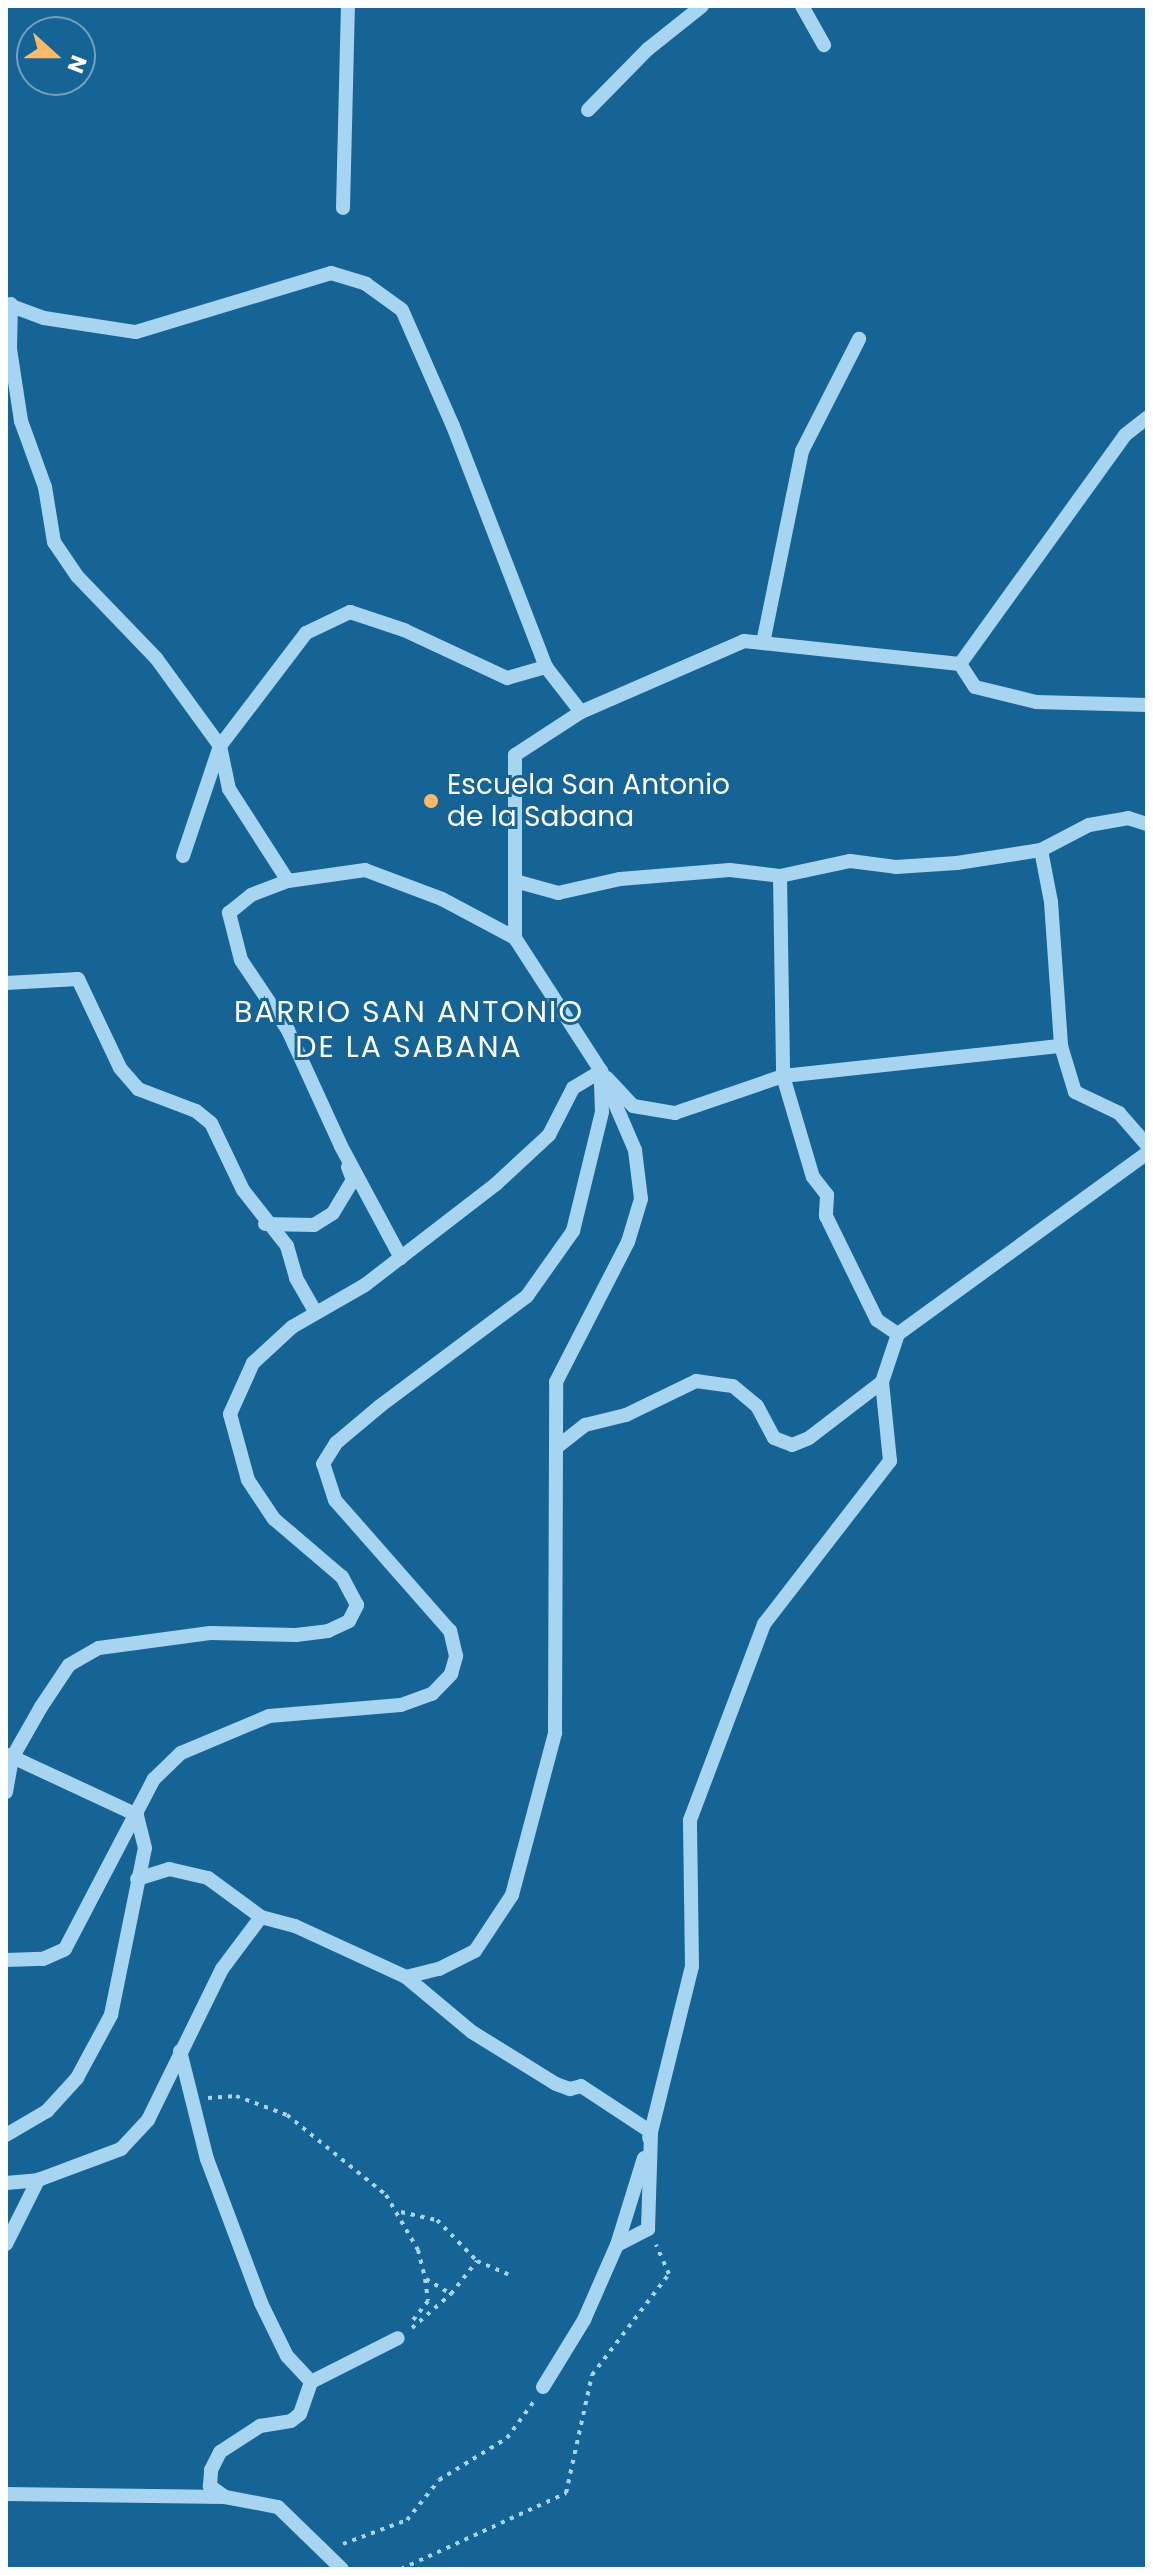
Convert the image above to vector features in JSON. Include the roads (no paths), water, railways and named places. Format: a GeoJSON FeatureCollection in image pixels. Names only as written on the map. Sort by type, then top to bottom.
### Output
{"type":"FeatureCollection","features":[{"type":"Feature","properties":{"kind":"street"},"geometry":{"type":"LineString","coordinates":[[343,208],[348,6]]}},
{"type":"Feature","properties":{"kind":"street"},"geometry":{"type":"LineString","coordinates":[[588,110],[648,49],[702,6]]}},
{"type":"Feature","properties":{"kind":"street"},"geometry":{"type":"LineString","coordinates":[[802,6],[824,45]]}},
{"type":"Feature","properties":{"kind":"street"},"geometry":{"type":"LineString","coordinates":[[288,881],[229,789],[220,746],[156,658],[77,576],[54,542],[45,487],[21,421],[10,349],[9,304],[44,318],[136,332],[331,273],[366,284],[402,310],[453,426],[546,667],[581,712]]}},
{"type":"Feature","properties":{"kind":"street"},"geometry":{"type":"LineString","coordinates":[[763,643],[802,451],[859,339]]}},
{"type":"Feature","properties":{"kind":"street"},"geometry":{"type":"LineString","coordinates":[[960,664],[1125,435],[1147,418]]}},
{"type":"Feature","properties":{"kind":"street"},"geometry":{"type":"LineString","coordinates":[[183,856],[220,746],[306,633],[350,612],[404,630],[507,678],[546,667]]}},
{"type":"Feature","properties":{"kind":"street"},"geometry":{"type":"LineString","coordinates":[[515,938],[515,755],[581,712],[744,641],[960,664]]}},
{"type":"Feature","properties":{"kind":"street"},"geometry":{"type":"LineString","coordinates":[[960,664],[975,687],[1036,702],[1147,705]]}},
{"type":"Feature","properties":{"kind":"street"},"geometry":{"type":"LineString","coordinates":[[515,881],[558,893],[620,879],[730,870],[780,876],[850,861],[896,867],[1041,850],[1089,825],[1128,818],[1147,824]]}},
{"type":"Feature","properties":{"kind":"street"},"geometry":{"type":"LineString","coordinates":[[1041,850],[1051,902],[1061,1046],[1075,1092],[1119,1113],[1147,1145]]}},
{"type":"Feature","properties":{"kind":"street"},"geometry":{"type":"LineString","coordinates":[[401,1258],[341,1146],[288,1030],[241,960],[229,913],[251,895],[288,881],[365,870],[442,899],[515,938],[601,1071],[633,1106],[675,1113],[783,1076],[1061,1046]]}},
{"type":"Feature","properties":{"kind":"street"},"geometry":{"type":"LineString","coordinates":[[780,876],[783,1076],[813,1177],[827,1195],[826,1216],[877,1320],[898,1334]]}},
{"type":"Feature","properties":{"kind":"street"},"geometry":{"type":"LineString","coordinates":[[6,983],[78,979],[120,1068],[138,1089],[196,1111],[211,1123],[265,1224],[287,1246],[296,1278],[316,1313]]}},
{"type":"Feature","properties":{"kind":"street"},"geometry":{"type":"LineString","coordinates":[[6,1792],[9,1756],[69,1665],[99,1648],[210,1633],[296,1635],[349,1621],[357,1605],[342,1577],[274,1519],[248,1480],[230,1414],[253,1363],[292,1327],[401,1258],[549,1135],[573,1088],[601,1071]]}},
{"type":"Feature","properties":{"kind":"street"},"geometry":{"type":"LineString","coordinates":[[406,1977],[439,1969],[475,1951],[512,1895],[555,1733],[556,1382],[628,1242],[641,1199],[635,1150],[601,1071]]}},
{"type":"Feature","properties":{"kind":"street"},"geometry":{"type":"LineString","coordinates":[[6,1960],[43,1959],[65,1949],[91,1907],[111,1853],[137,1815],[154,1779],[181,1753],[213,1736],[300,1711],[355,1713],[401,1705],[432,1694],[451,1674],[456,1656],[450,1631],[335,1500],[323,1464],[336,1443],[380,1406],[527,1296],[573,1231],[602,1112],[601,1071]]}},
{"type":"Feature","properties":{"kind":"street"},"geometry":{"type":"LineString","coordinates":[[265,1224],[314,1225],[333,1213],[353,1180],[341,1146]]}},
{"type":"Feature","properties":{"kind":"street"},"geometry":{"type":"LineString","coordinates":[[543,2387],[584,2320],[617,2245],[651,2132],[692,1966],[690,1820],[764,1624],[890,1461],[882,1382],[898,1334],[1147,1153]]}},
{"type":"Feature","properties":{"kind":"street"},"geometry":{"type":"LineString","coordinates":[[557,1447],[585,1425],[626,1415],[696,1381],[733,1386],[757,1406],[774,1438],[792,1445],[809,1438],[882,1382]]}},
{"type":"Feature","properties":{"kind":"street"},"geometry":{"type":"LineString","coordinates":[[9,1756],[137,1815]]}},
{"type":"Feature","properties":{"kind":"street"},"geometry":{"type":"LineString","coordinates":[[6,2135],[47,2111],[77,2078],[111,2015],[145,1848],[137,1815]]}},
{"type":"Feature","properties":{"kind":"street"},"geometry":{"type":"LineString","coordinates":[[137,1879],[169,1869],[208,1878],[261,1917],[308,1931],[406,1977],[472,2032],[556,2084],[570,2089],[581,2086],[651,2132]]}},
{"type":"Feature","properties":{"kind":"street"},"geometry":{"type":"LineString","coordinates":[[6,2183],[38,2180],[121,2149],[148,2120],[180,2050],[229,1958],[261,1917]]}},
{"type":"Feature","properties":{"kind":"street"},"geometry":{"type":"LineString","coordinates":[[180,2050],[207,2159],[261,2303],[287,2356],[311,2382]]}},
{"type":"Feature","properties":{"kind":"street"},"geometry":{"type":"LineString","coordinates":[[617,2245],[648,2229],[651,2132]]}},
{"type":"Feature","properties":{"kind":"street"},"geometry":{"type":"LineString","coordinates":[[6,2244],[38,2180]]}},
{"type":"Feature","properties":{"kind":"street"},"geometry":{"type":"LineString","coordinates":[[225,2497],[210,2486],[211,2470],[220,2452],[260,2426],[291,2421],[300,2414],[311,2382],[398,2338]]}},
{"type":"Feature","properties":{"kind":"street"},"geometry":{"type":"LineString","coordinates":[[6,2494],[225,2497],[278,2507],[342,2569]]}},
{"type":"Feature","properties":{"kind":"place","name":"Escuela San Antonio de la Sabana"},"geometry":{"type":"Point","coordinates":[431,801]}},
{"type":"Feature","properties":{"kind":"district","name":"BARRIO SAN ANTONIO DE LA SABANA"},"geometry":{"type":"Point","coordinates":[409,1029]}}]}
